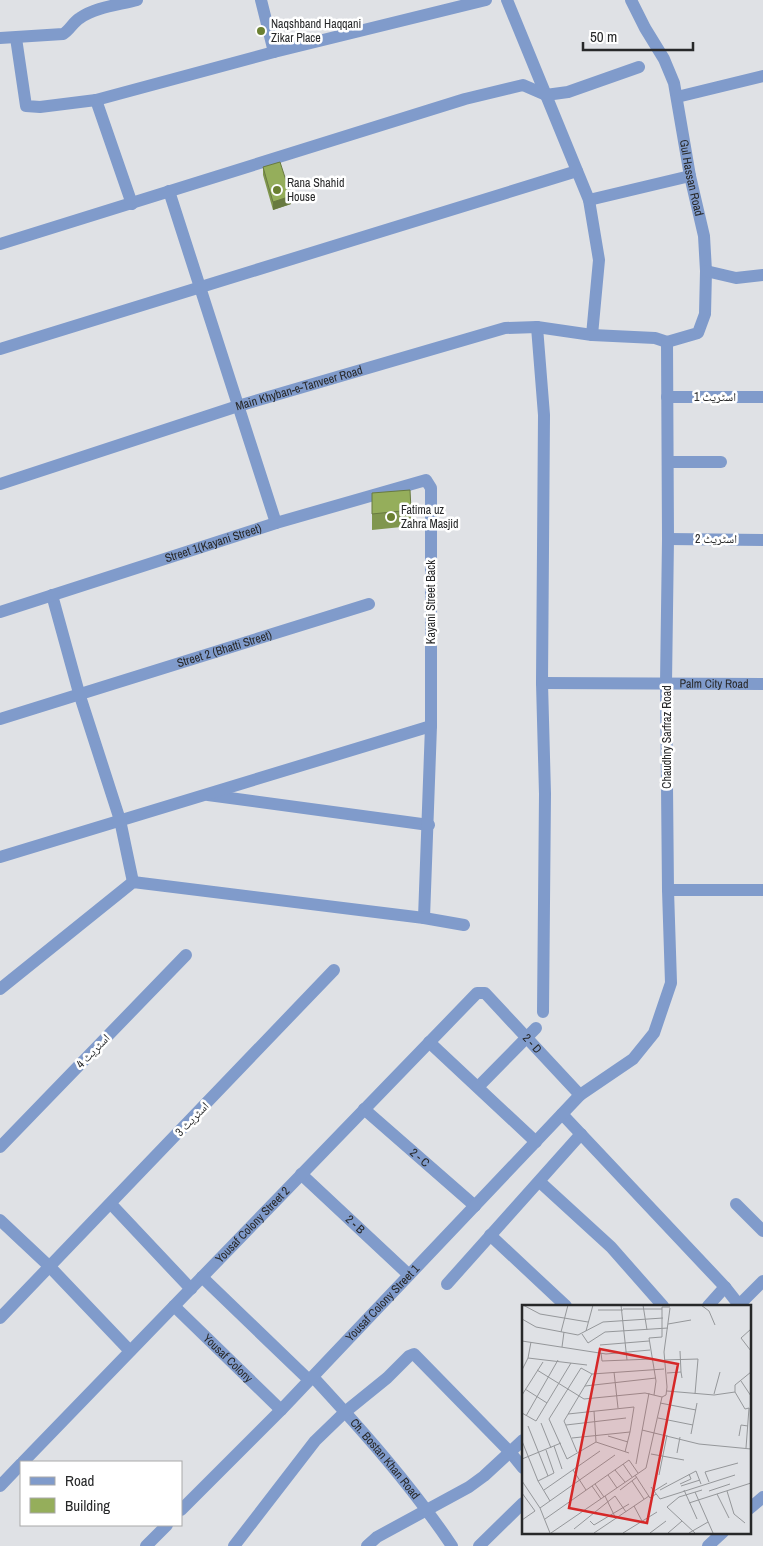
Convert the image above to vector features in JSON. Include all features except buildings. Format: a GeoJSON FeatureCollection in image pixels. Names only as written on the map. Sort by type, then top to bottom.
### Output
{"type":"FeatureCollection","features":[{"type":"Feature","properties":{"kind":"street"},"geometry":{"type":"LineString","coordinates":[[0,38],[63,34],[69,30],[78,18],[90,12],[137,0]]}},
{"type":"Feature","properties":{"kind":"street"},"geometry":{"type":"LineString","coordinates":[[261,0],[274,52]]}},
{"type":"Feature","properties":{"kind":"street"},"geometry":{"type":"LineString","coordinates":[[16,38],[26,106],[40,107],[96,100],[274,52],[486,0]]}},
{"type":"Feature","properties":{"kind":"street"},"geometry":{"type":"LineString","coordinates":[[507,0],[589,200],[599,260],[597,335]]}},
{"type":"Feature","properties":{"kind":"street","name":"Gul Hassan Road"},"geometry":{"type":"LineString","coordinates":[[631,0],[664,59],[674,83],[690,176],[704,236],[706,270],[705,314],[698,333],[667,342]]}},
{"type":"Feature","properties":{"kind":"street"},"geometry":{"type":"LineString","coordinates":[[0,244],[464,99],[523,85],[546,94],[568,92],[639,67]]}},
{"type":"Feature","properties":{"kind":"street"},"geometry":{"type":"LineString","coordinates":[[677,97],[763,76]]}},
{"type":"Feature","properties":{"kind":"street"},"geometry":{"type":"LineString","coordinates":[[96,100],[132,204]]}},
{"type":"Feature","properties":{"kind":"street"},"geometry":{"type":"LineString","coordinates":[[0,350],[577,171]]}},
{"type":"Feature","properties":{"kind":"street"},"geometry":{"type":"LineString","coordinates":[[589,200],[690,176]]}},
{"type":"Feature","properties":{"kind":"street"},"geometry":{"type":"LineString","coordinates":[[169,191],[276,523]]}},
{"type":"Feature","properties":{"kind":"street"},"geometry":{"type":"LineString","coordinates":[[706,270],[736,278],[763,275]]}},
{"type":"Feature","properties":{"kind":"street"},"geometry":{"type":"LineString","coordinates":[[538,327],[544,415],[542,683],[544,794],[543,1012]]}},
{"type":"Feature","properties":{"kind":"street","name":"Main Khyban-e-Tanveer Road"},"geometry":{"type":"LineString","coordinates":[[0,484],[238,406],[505,328],[538,327],[597,335],[655,338],[667,342]]}},
{"type":"Feature","properties":{"kind":"street","name":"Chaudhry Sarfraz Road"},"geometry":{"type":"LineString","coordinates":[[580,1094],[633,1059],[654,1033],[671,983],[666,683],[668,539],[667,342]]}},
{"type":"Feature","properties":{"kind":"street","name":"اسٹریٹ 1"},"geometry":{"type":"LineString","coordinates":[[667,397],[763,397]]}},
{"type":"Feature","properties":{"kind":"street"},"geometry":{"type":"LineString","coordinates":[[668,462],[721,462]]}},
{"type":"Feature","properties":{"kind":"street","name":"Street 1(Kayani Street)"},"geometry":{"type":"LineString","coordinates":[[0,612],[276,523],[426,480]]}},
{"type":"Feature","properties":{"kind":"street","name":"Kayani Street Back"},"geometry":{"type":"LineString","coordinates":[[424,918],[429,825],[431,726],[431,488],[426,480]]}},
{"type":"Feature","properties":{"kind":"street","name":"اسٹریٹ 2"},"geometry":{"type":"LineString","coordinates":[[668,539],[763,540]]}},
{"type":"Feature","properties":{"kind":"street"},"geometry":{"type":"LineString","coordinates":[[52,595],[79,693],[120,820],[132,882]]}},
{"type":"Feature","properties":{"kind":"street","name":"Street 2 (Bhatti Street)"},"geometry":{"type":"LineString","coordinates":[[0,719],[369,604]]}},
{"type":"Feature","properties":{"kind":"street","name":"Palm City Road"},"geometry":{"type":"LineString","coordinates":[[542,683],[763,684]]}},
{"type":"Feature","properties":{"kind":"street"},"geometry":{"type":"LineString","coordinates":[[0,856],[431,726]]}},
{"type":"Feature","properties":{"kind":"street"},"geometry":{"type":"LineString","coordinates":[[203,794],[429,825]]}},
{"type":"Feature","properties":{"kind":"street"},"geometry":{"type":"LineString","coordinates":[[0,989],[132,882],[424,918],[464,925]]}},
{"type":"Feature","properties":{"kind":"street"},"geometry":{"type":"LineString","coordinates":[[668,890],[763,890]]}},
{"type":"Feature","properties":{"kind":"street","name":"اسٹریٹ 4"},"geometry":{"type":"LineString","coordinates":[[0,1147],[186,955]]}},
{"type":"Feature","properties":{"kind":"street","name":"اسٹریٹ 3"},"geometry":{"type":"LineString","coordinates":[[0,1318],[334,970]]}},
{"type":"Feature","properties":{"kind":"street","name":"Yousaf Colony Street 2"},"geometry":{"type":"LineString","coordinates":[[24,1461],[477,993],[485,993]]}},
{"type":"Feature","properties":{"kind":"street","name":"2 - D"},"geometry":{"type":"LineString","coordinates":[[485,993],[532,1033],[580,1094]]}},
{"type":"Feature","properties":{"kind":"street"},"geometry":{"type":"LineString","coordinates":[[478,1087],[532,1033]]}},
{"type":"Feature","properties":{"kind":"street"},"geometry":{"type":"LineString","coordinates":[[430,1042],[536,1142]]}},
{"type":"Feature","properties":{"kind":"street","name":"Yousaf Colony Street 1"},"geometry":{"type":"LineString","coordinates":[[182,1509],[281,1410],[580,1094]]}},
{"type":"Feature","properties":{"kind":"street","name":"2 - C"},"geometry":{"type":"LineString","coordinates":[[364,1109],[475,1206]]}},
{"type":"Feature","properties":{"kind":"street"},"geometry":{"type":"LineString","coordinates":[[562,1114],[726,1287],[739,1305],[763,1281]]}},
{"type":"Feature","properties":{"kind":"street"},"geometry":{"type":"LineString","coordinates":[[447,1284],[581,1134]]}},
{"type":"Feature","properties":{"kind":"street","name":"2 - B"},"geometry":{"type":"LineString","coordinates":[[301,1174],[409,1275]]}},
{"type":"Feature","properties":{"kind":"street"},"geometry":{"type":"LineString","coordinates":[[541,1183],[611,1247],[662,1305]]}},
{"type":"Feature","properties":{"kind":"street"},"geometry":{"type":"LineString","coordinates":[[111,1204],[191,1289]]}},
{"type":"Feature","properties":{"kind":"street"},"geometry":{"type":"LineString","coordinates":[[736,1204],[763,1231]]}},
{"type":"Feature","properties":{"kind":"street"},"geometry":{"type":"LineString","coordinates":[[0,1220],[50,1267],[130,1351]]}},
{"type":"Feature","properties":{"kind":"street"},"geometry":{"type":"LineString","coordinates":[[490,1235],[565,1305]]}},
{"type":"Feature","properties":{"kind":"street","name":"Ch. Bostan Khan Road"},"geometry":{"type":"LineString","coordinates":[[202,1277],[345,1412],[427,1509],[452,1546]]}},
{"type":"Feature","properties":{"kind":"street"},"geometry":{"type":"LineString","coordinates":[[709,1305],[726,1287]]}},
{"type":"Feature","properties":{"kind":"street","name":"Yousaf Colony"},"geometry":{"type":"LineString","coordinates":[[174,1306],[281,1410]]}},
{"type":"Feature","properties":{"kind":"street"},"geometry":{"type":"LineString","coordinates":[[234,1546],[315,1441],[345,1412],[387,1378],[409,1356],[414,1354],[510,1452],[522,1467]]}},
{"type":"Feature","properties":{"kind":"street"},"geometry":{"type":"LineString","coordinates":[[367,1546],[377,1537],[469,1487],[484,1476],[522,1441]]}},
{"type":"Feature","properties":{"kind":"street","name":"Yousaf Colony Street 2"},"geometry":{"type":"LineString","coordinates":[[0,1486],[20,1465]]}},
{"type":"Feature","properties":{"kind":"street"},"geometry":{"type":"LineString","coordinates":[[750,1508],[763,1497]]}},
{"type":"Feature","properties":{"kind":"street"},"geometry":{"type":"LineString","coordinates":[[479,1546],[522,1503]]}},
{"type":"Feature","properties":{"kind":"street"},"geometry":{"type":"LineString","coordinates":[[146,1546],[166,1526]]}},
{"type":"Feature","properties":{"kind":"place","name":"Naqshband Haqqani Zikar Place"},"geometry":{"type":"Point","coordinates":[261,31]}},
{"type":"Feature","properties":{"kind":"place","name":"Rana Shahid House"},"geometry":{"type":"Point","coordinates":[277,190]}},
{"type":"Feature","properties":{"kind":"place","name":"Fatima uz Zahra Masjid"},"geometry":{"type":"Point","coordinates":[391,517]}}]}
